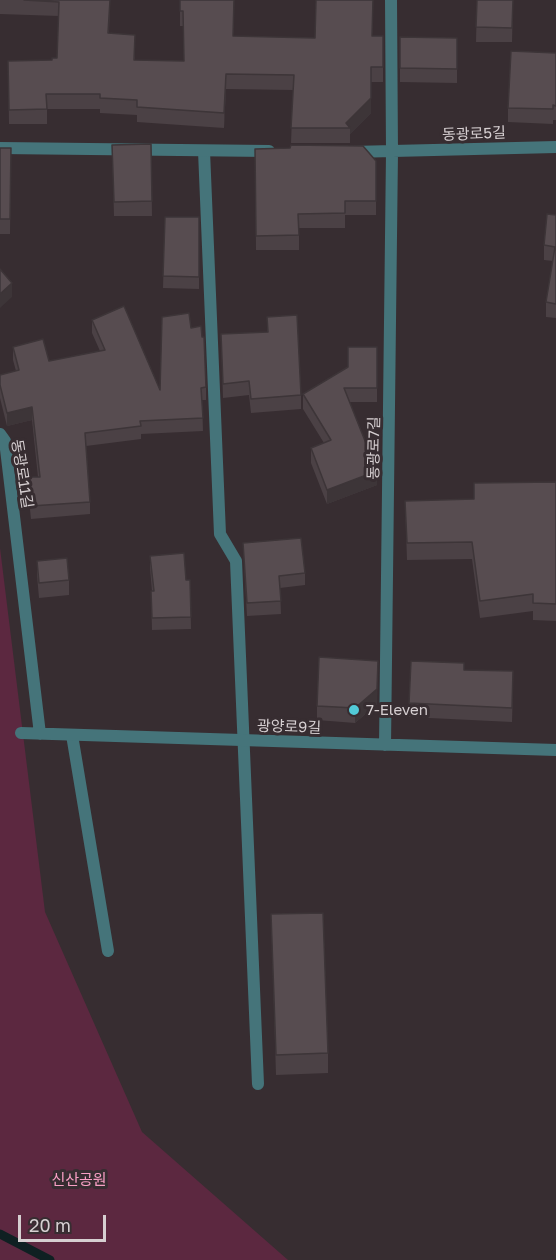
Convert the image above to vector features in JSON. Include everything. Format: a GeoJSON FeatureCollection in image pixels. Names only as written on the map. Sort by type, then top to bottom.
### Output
{"type":"FeatureCollection","features":[{"type":"Feature","properties":{"kind":"street","name":"동광로7길"},"geometry":{"type":"LineString","coordinates":[[385,745],[392,152],[391,0]]}},
{"type":"Feature","properties":{"kind":"street","name":"동광로5길"},"geometry":{"type":"LineString","coordinates":[[392,152],[556,147]]}},
{"type":"Feature","properties":{"kind":"street"},"geometry":{"type":"LineString","coordinates":[[0,148],[286,151]]}},
{"type":"Feature","properties":{"kind":"street"},"geometry":{"type":"LineString","coordinates":[[204,151],[220,534],[236,561],[258,1084]]}},
{"type":"Feature","properties":{"kind":"street"},"geometry":{"type":"LineString","coordinates":[[334,152],[392,152]]}},
{"type":"Feature","properties":{"kind":"street","name":"동광로11길"},"geometry":{"type":"LineString","coordinates":[[0,434],[5,441],[40,734]]}},
{"type":"Feature","properties":{"kind":"street","name":"광양로9길"},"geometry":{"type":"LineString","coordinates":[[21,733],[556,750]]}},
{"type":"Feature","properties":{"kind":"street"},"geometry":{"type":"LineString","coordinates":[[72,735],[108,951]]}},
{"type":"Feature","properties":{"kind":"green space","name":"신산공원"},"geometry":{"type":"Polygon","coordinates":[[[0,548],[45,912],[142,1132],[288,1260],[0,1260],[0,548]]]}},
{"type":"Feature","properties":{"kind":"building"},"geometry":{"type":"Polygon","coordinates":[[[24,0],[110,0],[108,33],[135,35],[134,60],[184,61],[183,11],[180,11],[180,0],[234,0],[233,36],[315,38],[316,0],[373,0],[372,36],[383,36],[383,67],[371,67],[371,98],[346,123],[350,128],[291,128],[294,75],[226,74],[224,113],[137,107],[137,100],[100,98],[100,94],[46,94],[47,109],[9,110],[8,61],[57,58],[59,2],[24,0]]]}},
{"type":"Feature","properties":{"kind":"building"},"geometry":{"type":"Polygon","coordinates":[[[477,0],[513,0],[512,28],[476,27],[477,0]]]}},
{"type":"Feature","properties":{"kind":"building"},"geometry":{"type":"Polygon","coordinates":[[[400,37],[457,38],[457,69],[400,68],[400,37]]]}},
{"type":"Feature","properties":{"kind":"building"},"geometry":{"type":"Polygon","coordinates":[[[511,51],[556,53],[556,106],[553,105],[553,109],[508,108],[511,51]]]}},
{"type":"Feature","properties":{"kind":"building"},"geometry":{"type":"Polygon","coordinates":[[[151,144],[152,201],[114,202],[112,145],[151,144]]]}},
{"type":"Feature","properties":{"kind":"building"},"geometry":{"type":"Polygon","coordinates":[[[291,145],[363,146],[376,161],[376,201],[345,201],[345,213],[298,214],[299,235],[256,236],[255,149],[290,148],[291,145]]]}},
{"type":"Feature","properties":{"kind":"building"},"geometry":{"type":"Polygon","coordinates":[[[0,148],[11,148],[10,219],[0,219],[0,148]]]}},
{"type":"Feature","properties":{"kind":"building"},"geometry":{"type":"Polygon","coordinates":[[[547,214],[556,215],[556,304],[546,302],[555,247],[544,245],[547,214]]]}},
{"type":"Feature","properties":{"kind":"building"},"geometry":{"type":"Polygon","coordinates":[[[165,217],[199,217],[199,277],[163,276],[165,217]]]}},
{"type":"Feature","properties":{"kind":"building"},"geometry":{"type":"Polygon","coordinates":[[[0,269],[12,283],[0,294],[0,269]]]}},
{"type":"Feature","properties":{"kind":"building"},"geometry":{"type":"Polygon","coordinates":[[[124,306],[160,390],[162,317],[189,313],[191,328],[201,326],[202,337],[204,337],[206,387],[201,388],[203,418],[140,421],[141,426],[85,433],[90,502],[31,506],[28,477],[40,477],[32,407],[7,413],[0,385],[0,375],[19,370],[13,347],[43,339],[49,361],[105,350],[92,320],[124,306]]]}},
{"type":"Feature","properties":{"kind":"building"},"geometry":{"type":"Polygon","coordinates":[[[297,315],[301,395],[251,399],[249,381],[223,384],[221,334],[268,332],[267,317],[297,315]]]}},
{"type":"Feature","properties":{"kind":"building"},"geometry":{"type":"Polygon","coordinates":[[[348,347],[377,347],[377,388],[344,388],[377,471],[327,490],[311,448],[331,440],[303,394],[348,367],[348,347]]]}},
{"type":"Feature","properties":{"kind":"building"},"geometry":{"type":"Polygon","coordinates":[[[556,482],[556,604],[533,603],[533,594],[480,601],[472,542],[407,543],[405,501],[474,499],[474,483],[556,482]]]}},
{"type":"Feature","properties":{"kind":"building"},"geometry":{"type":"Polygon","coordinates":[[[301,538],[305,573],[279,576],[281,601],[247,603],[243,543],[301,538]]]}},
{"type":"Feature","properties":{"kind":"building"},"geometry":{"type":"Polygon","coordinates":[[[184,553],[186,580],[190,580],[191,617],[152,618],[151,591],[154,591],[150,556],[184,553]]]}},
{"type":"Feature","properties":{"kind":"building"},"geometry":{"type":"Polygon","coordinates":[[[67,558],[69,580],[39,583],[37,561],[67,558]]]}},
{"type":"Feature","properties":{"kind":"building"},"geometry":{"type":"Polygon","coordinates":[[[319,657],[378,661],[377,689],[355,708],[317,706],[319,657]]]}},
{"type":"Feature","properties":{"kind":"building"},"geometry":{"type":"Polygon","coordinates":[[[411,661],[464,663],[464,670],[513,671],[512,708],[409,703],[411,661]]]}},
{"type":"Feature","properties":{"kind":"building"},"geometry":{"type":"Polygon","coordinates":[[[323,913],[328,1053],[276,1055],[271,914],[323,913]]]}},
{"type":"Feature","properties":{"kind":"waterway"},"geometry":{"type":"LineString","coordinates":[[0,1234],[50,1260]]}},
{"type":"Feature","properties":{"kind":"place","name":"7-Eleven"},"geometry":{"type":"Point","coordinates":[354,710]}}]}
